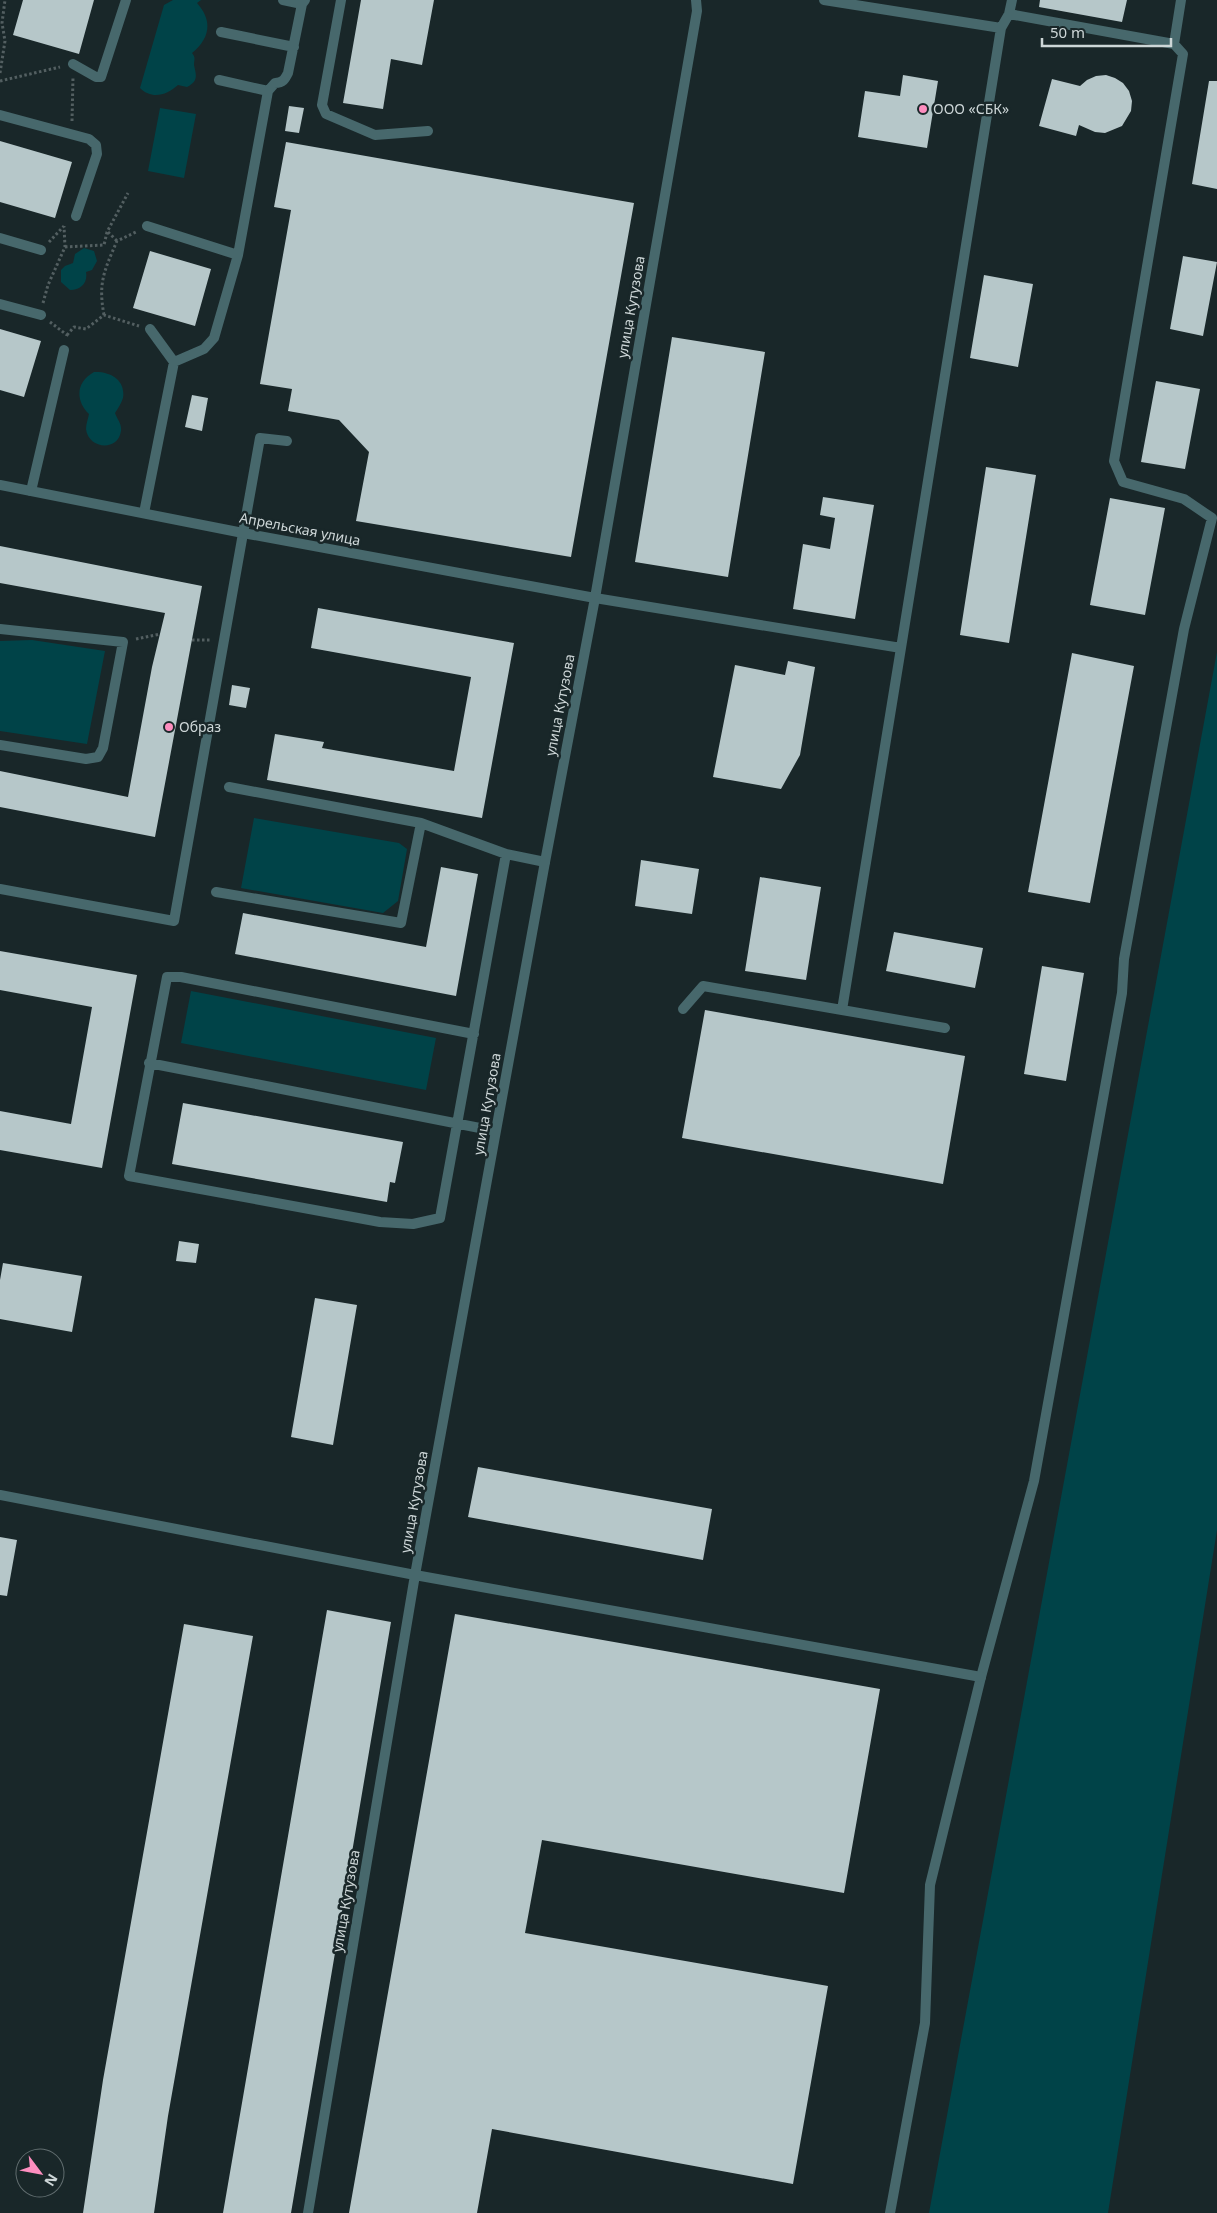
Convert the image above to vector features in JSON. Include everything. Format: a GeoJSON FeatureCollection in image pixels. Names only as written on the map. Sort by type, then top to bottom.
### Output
{"type":"FeatureCollection","features":[{"type":"Feature","properties":{"kind":"street"},"geometry":{"type":"LineString","coordinates":[[73,64],[101,77],[126,0]]}},
{"type":"Feature","properties":{"kind":"street"},"geometry":{"type":"LineString","coordinates":[[174,362],[204,349],[214,338],[238,255],[268,91],[275,83],[280,83],[285,79],[304,2],[283,0]]}},
{"type":"Feature","properties":{"kind":"street"},"geometry":{"type":"LineString","coordinates":[[341,0],[322,105],[326,114],[375,135],[428,131]]}},
{"type":"Feature","properties":{"kind":"street","name":"улица Кутузова"},"geometry":{"type":"LineString","coordinates":[[308,2213],[415,1575],[595,598],[695,20],[696,0]]}},
{"type":"Feature","properties":{"kind":"street"},"geometry":{"type":"LineString","coordinates":[[824,0],[1001,28]]}},
{"type":"Feature","properties":{"kind":"street"},"geometry":{"type":"LineString","coordinates":[[842,1010],[1001,28],[1009,14],[1012,0]]}},
{"type":"Feature","properties":{"kind":"street"},"geometry":{"type":"LineString","coordinates":[[1174,44],[1182,0]]}},
{"type":"Feature","properties":{"kind":"street"},"geometry":{"type":"LineString","coordinates":[[890,2213],[925,2023],[930,1884],[981,1677],[1034,1481],[1122,993],[1124,959],[1180,649],[1212,518],[1184,499],[1123,482],[1114,461],[1183,54],[1174,44],[1009,14]]}},
{"type":"Feature","properties":{"kind":"street"},"geometry":{"type":"LineString","coordinates":[[221,32],[294,47]]}},
{"type":"Feature","properties":{"kind":"street"},"geometry":{"type":"LineString","coordinates":[[219,80],[268,91]]}},
{"type":"Feature","properties":{"kind":"street"},"geometry":{"type":"LineString","coordinates":[[0,115],[89,139],[96,145],[97,154],[76,216]]}},
{"type":"Feature","properties":{"kind":"street"},"geometry":{"type":"LineString","coordinates":[[148,226],[238,255]]}},
{"type":"Feature","properties":{"kind":"street"},"geometry":{"type":"LineString","coordinates":[[0,238],[41,250]]}},
{"type":"Feature","properties":{"kind":"street"},"geometry":{"type":"LineString","coordinates":[[0,304],[41,316]]}},
{"type":"Feature","properties":{"kind":"street"},"geometry":{"type":"LineString","coordinates":[[144,512],[174,362],[150,329]]}},
{"type":"Feature","properties":{"kind":"street"},"geometry":{"type":"LineString","coordinates":[[31,491],[64,350]]}},
{"type":"Feature","properties":{"kind":"street"},"geometry":{"type":"LineString","coordinates":[[0,889],[174,921],[260,438],[287,441]]}},
{"type":"Feature","properties":{"kind":"street","name":"Апрельская улица"},"geometry":{"type":"LineString","coordinates":[[0,485],[243,533],[595,598],[901,648]]}},
{"type":"Feature","properties":{"kind":"street"},"geometry":{"type":"LineString","coordinates":[[0,629],[123,642],[103,748],[98,757],[86,759],[0,745]]}},
{"type":"Feature","properties":{"kind":"street"},"geometry":{"type":"LineString","coordinates":[[229,787],[421,823],[506,854],[545,862]]}},
{"type":"Feature","properties":{"kind":"street"},"geometry":{"type":"LineString","coordinates":[[216,892],[401,923],[421,823]]}},
{"type":"Feature","properties":{"kind":"street"},"geometry":{"type":"LineString","coordinates":[[474,1034],[181,977],[167,977],[149,1063],[129,1176],[380,1222],[413,1224],[440,1218],[458,1124],[474,1034],[506,854]]}},
{"type":"Feature","properties":{"kind":"street"},"geometry":{"type":"LineString","coordinates":[[683,1009],[703,986],[945,1028]]}},
{"type":"Feature","properties":{"kind":"street"},"geometry":{"type":"LineString","coordinates":[[149,1063],[496,1131]]}},
{"type":"Feature","properties":{"kind":"street"},"geometry":{"type":"LineString","coordinates":[[0,1495],[415,1575],[981,1677]]}},
{"type":"Feature","properties":{"kind":"path"},"geometry":{"type":"LineString","coordinates":[[0,73],[5,41],[2,23],[6,0]]}},
{"type":"Feature","properties":{"kind":"path"},"geometry":{"type":"LineString","coordinates":[[0,81],[73,64],[72,134]]}},
{"type":"Feature","properties":{"kind":"path"},"geometry":{"type":"LineString","coordinates":[[65,247],[104,245],[107,232],[128,193]]}},
{"type":"Feature","properties":{"kind":"path"},"geometry":{"type":"LineString","coordinates":[[41,250],[76,216]]}},
{"type":"Feature","properties":{"kind":"path"},"geometry":{"type":"LineString","coordinates":[[64,226],[65,247],[48,286],[41,316],[67,335]]}},
{"type":"Feature","properties":{"kind":"path"},"geometry":{"type":"LineString","coordinates":[[104,315],[100,293],[106,268],[117,241],[148,226]]}},
{"type":"Feature","properties":{"kind":"path"},"geometry":{"type":"LineString","coordinates":[[107,232],[117,241]]}},
{"type":"Feature","properties":{"kind":"path"},"geometry":{"type":"LineString","coordinates":[[104,315],[150,329]]}},
{"type":"Feature","properties":{"kind":"path"},"geometry":{"type":"LineString","coordinates":[[64,350],[67,335],[74,327],[86,329],[104,315]]}},
{"type":"Feature","properties":{"kind":"path"},"geometry":{"type":"LineString","coordinates":[[123,642],[160,634]]}},
{"type":"Feature","properties":{"kind":"path"},"geometry":{"type":"LineString","coordinates":[[192,640],[223,639]]}},
{"type":"Feature","properties":{"kind":"shaded area"},"geometry":{"type":"Polygon","coordinates":[[[173,0],[201,0],[197,3],[206,16],[206,35],[192,53],[196,78],[187,87],[178,85],[164,94],[149,94],[140,88],[164,5],[173,0]]]}},
{"type":"Feature","properties":{"kind":"shaded area"},"geometry":{"type":"Polygon","coordinates":[[[160,108],[196,114],[184,178],[148,171],[160,108]]]}},
{"type":"Feature","properties":{"kind":"shaded area"},"geometry":{"type":"Polygon","coordinates":[[[84,248],[94,251],[97,261],[92,270],[86,272],[85,283],[77,289],[70,290],[61,282],[61,270],[73,263],[75,254],[84,248]]]}},
{"type":"Feature","properties":{"kind":"shaded area"},"geometry":{"type":"Polygon","coordinates":[[[94,372],[111,375],[122,386],[123,398],[115,413],[121,431],[119,438],[109,445],[97,444],[92,441],[86,429],[89,414],[81,403],[80,392],[84,381],[94,372]]]}},
{"type":"Feature","properties":{"kind":"shaded area"},"geometry":{"type":"Polygon","coordinates":[[[32,640],[105,651],[87,744],[0,731],[0,641],[32,640]]]}},
{"type":"Feature","properties":{"kind":"shaded area"},"geometry":{"type":"Polygon","coordinates":[[[1217,652],[1217,1530],[1108,2213],[929,2213],[1217,652]]]}},
{"type":"Feature","properties":{"kind":"shaded area"},"geometry":{"type":"Polygon","coordinates":[[[254,818],[399,843],[407,849],[398,901],[383,913],[241,888],[254,818]]]}},
{"type":"Feature","properties":{"kind":"shaded area"},"geometry":{"type":"Polygon","coordinates":[[[191,991],[436,1038],[426,1090],[181,1043],[191,991]]]}},
{"type":"Feature","properties":{"kind":"building"},"geometry":{"type":"Polygon","coordinates":[[[23,0],[94,0],[79,54],[13,35],[23,0]]]}},
{"type":"Feature","properties":{"kind":"building"},"geometry":{"type":"Polygon","coordinates":[[[361,0],[434,0],[422,65],[391,59],[383,109],[343,103],[361,0]]]}},
{"type":"Feature","properties":{"kind":"building"},"geometry":{"type":"Polygon","coordinates":[[[1040,0],[1127,0],[1122,22],[1039,7],[1040,0]]]}},
{"type":"Feature","properties":{"kind":"building"},"geometry":{"type":"Polygon","coordinates":[[[903,75],[938,81],[927,148],[858,137],[865,91],[900,96],[903,75]]]}},
{"type":"Feature","properties":{"kind":"building"},"geometry":{"type":"Polygon","coordinates":[[[1106,75],[1123,83],[1129,91],[1132,101],[1131,111],[1122,126],[1105,133],[1095,132],[1079,125],[1076,136],[1039,126],[1052,79],[1080,86],[1096,76],[1106,75]]]}},
{"type":"Feature","properties":{"kind":"building"},"geometry":{"type":"Polygon","coordinates":[[[1209,81],[1217,81],[1217,189],[1192,184],[1209,81]]]}},
{"type":"Feature","properties":{"kind":"building"},"geometry":{"type":"Polygon","coordinates":[[[289,106],[304,108],[299,133],[285,131],[289,106]]]}},
{"type":"Feature","properties":{"kind":"building"},"geometry":{"type":"Polygon","coordinates":[[[0,141],[72,162],[55,218],[0,202],[0,141]]]}},
{"type":"Feature","properties":{"kind":"building"},"geometry":{"type":"Polygon","coordinates":[[[286,142],[634,203],[571,557],[356,521],[369,452],[339,420],[288,411],[292,389],[260,384],[291,210],[274,207],[286,142]]]}},
{"type":"Feature","properties":{"kind":"building"},"geometry":{"type":"Polygon","coordinates":[[[150,251],[211,269],[195,326],[133,308],[150,251]]]}},
{"type":"Feature","properties":{"kind":"building"},"geometry":{"type":"Polygon","coordinates":[[[1183,256],[1217,262],[1203,336],[1170,329],[1183,256]]]}},
{"type":"Feature","properties":{"kind":"building"},"geometry":{"type":"Polygon","coordinates":[[[984,275],[1033,284],[1018,367],[970,358],[984,275]]]}},
{"type":"Feature","properties":{"kind":"building"},"geometry":{"type":"Polygon","coordinates":[[[0,329],[41,341],[24,397],[0,390],[0,329]]]}},
{"type":"Feature","properties":{"kind":"building"},"geometry":{"type":"Polygon","coordinates":[[[672,337],[765,352],[728,577],[635,562],[672,337]]]}},
{"type":"Feature","properties":{"kind":"building"},"geometry":{"type":"Polygon","coordinates":[[[1156,381],[1200,389],[1185,469],[1141,462],[1156,381]]]}},
{"type":"Feature","properties":{"kind":"building"},"geometry":{"type":"Polygon","coordinates":[[[192,395],[208,398],[202,431],[185,427],[192,395]]]}},
{"type":"Feature","properties":{"kind":"building"},"geometry":{"type":"Polygon","coordinates":[[[986,467],[1036,475],[1009,643],[960,635],[986,467]]]}},
{"type":"Feature","properties":{"kind":"building"},"geometry":{"type":"Polygon","coordinates":[[[823,497],[874,505],[855,619],[793,609],[803,544],[830,549],[835,518],[820,515],[823,497]]]}},
{"type":"Feature","properties":{"kind":"building"},"geometry":{"type":"Polygon","coordinates":[[[1110,498],[1165,508],[1145,615],[1090,605],[1110,498]]]}},
{"type":"Feature","properties":{"kind":"building"},"geometry":{"type":"Polygon","coordinates":[[[0,546],[202,586],[155,837],[0,807],[0,771],[128,797],[152,667],[165,613],[0,583],[0,546]]]}},
{"type":"Feature","properties":{"kind":"building"},"geometry":{"type":"Polygon","coordinates":[[[318,608],[514,643],[482,818],[267,780],[275,734],[324,742],[322,748],[454,771],[471,677],[311,648],[318,608]]]}},
{"type":"Feature","properties":{"kind":"building"},"geometry":{"type":"Polygon","coordinates":[[[1072,653],[1134,666],[1090,903],[1028,892],[1072,653]]]}},
{"type":"Feature","properties":{"kind":"building"},"geometry":{"type":"Polygon","coordinates":[[[788,661],[815,667],[800,755],[781,789],[713,777],[735,665],[785,675],[788,661]]]}},
{"type":"Feature","properties":{"kind":"building"},"geometry":{"type":"Polygon","coordinates":[[[232,685],[250,688],[246,708],[229,705],[232,685]]]}},
{"type":"Feature","properties":{"kind":"building"},"geometry":{"type":"Polygon","coordinates":[[[641,860],[699,869],[692,914],[635,906],[641,860]]]}},
{"type":"Feature","properties":{"kind":"building"},"geometry":{"type":"Polygon","coordinates":[[[441,867],[478,874],[456,996],[235,954],[243,913],[426,947],[441,867]]]}},
{"type":"Feature","properties":{"kind":"building"},"geometry":{"type":"Polygon","coordinates":[[[760,877],[821,887],[806,980],[745,971],[760,877]]]}},
{"type":"Feature","properties":{"kind":"building"},"geometry":{"type":"Polygon","coordinates":[[[894,932],[983,948],[975,988],[886,971],[894,932]]]}},
{"type":"Feature","properties":{"kind":"building"},"geometry":{"type":"Polygon","coordinates":[[[0,951],[137,975],[102,1168],[0,1150],[0,1111],[71,1124],[92,1007],[0,990],[0,951]]]}},
{"type":"Feature","properties":{"kind":"building"},"geometry":{"type":"Polygon","coordinates":[[[1042,966],[1084,973],[1066,1081],[1024,1074],[1042,966]]]}},
{"type":"Feature","properties":{"kind":"building"},"geometry":{"type":"Polygon","coordinates":[[[705,1010],[965,1056],[943,1184],[682,1138],[705,1010]]]}},
{"type":"Feature","properties":{"kind":"building"},"geometry":{"type":"Polygon","coordinates":[[[183,1103],[403,1142],[395,1183],[390,1182],[387,1202],[172,1164],[183,1103]]]}},
{"type":"Feature","properties":{"kind":"building"},"geometry":{"type":"Polygon","coordinates":[[[179,1241],[199,1244],[196,1263],[176,1261],[179,1241]]]}},
{"type":"Feature","properties":{"kind":"building"},"geometry":{"type":"Polygon","coordinates":[[[3,1263],[82,1276],[72,1332],[0,1319],[0,1280],[3,1263]]]}},
{"type":"Feature","properties":{"kind":"building"},"geometry":{"type":"Polygon","coordinates":[[[315,1298],[357,1305],[333,1445],[291,1437],[315,1298]]]}},
{"type":"Feature","properties":{"kind":"building"},"geometry":{"type":"Polygon","coordinates":[[[478,1467],[712,1509],[703,1560],[468,1517],[478,1467]]]}},
{"type":"Feature","properties":{"kind":"building"},"geometry":{"type":"Polygon","coordinates":[[[0,1537],[17,1540],[7,1596],[0,1595],[0,1537]]]}},
{"type":"Feature","properties":{"kind":"building"},"geometry":{"type":"Polygon","coordinates":[[[327,1610],[391,1622],[291,2213],[223,2213],[327,1610]]]}},
{"type":"Feature","properties":{"kind":"building"},"geometry":{"type":"Polygon","coordinates":[[[455,1614],[880,1689],[844,1893],[542,1840],[525,1933],[828,1986],[793,2184],[492,2129],[477,2213],[349,2213],[455,1614]]]}},
{"type":"Feature","properties":{"kind":"building"},"geometry":{"type":"Polygon","coordinates":[[[184,1624],[253,1636],[168,2116],[154,2213],[83,2213],[103,2080],[184,1624]]]}},
{"type":"Feature","properties":{"kind":"place","name":"ООО «СБК»"},"geometry":{"type":"Point","coordinates":[923,109]}},
{"type":"Feature","properties":{"kind":"place","name":"Образ"},"geometry":{"type":"Point","coordinates":[169,727]}}]}
